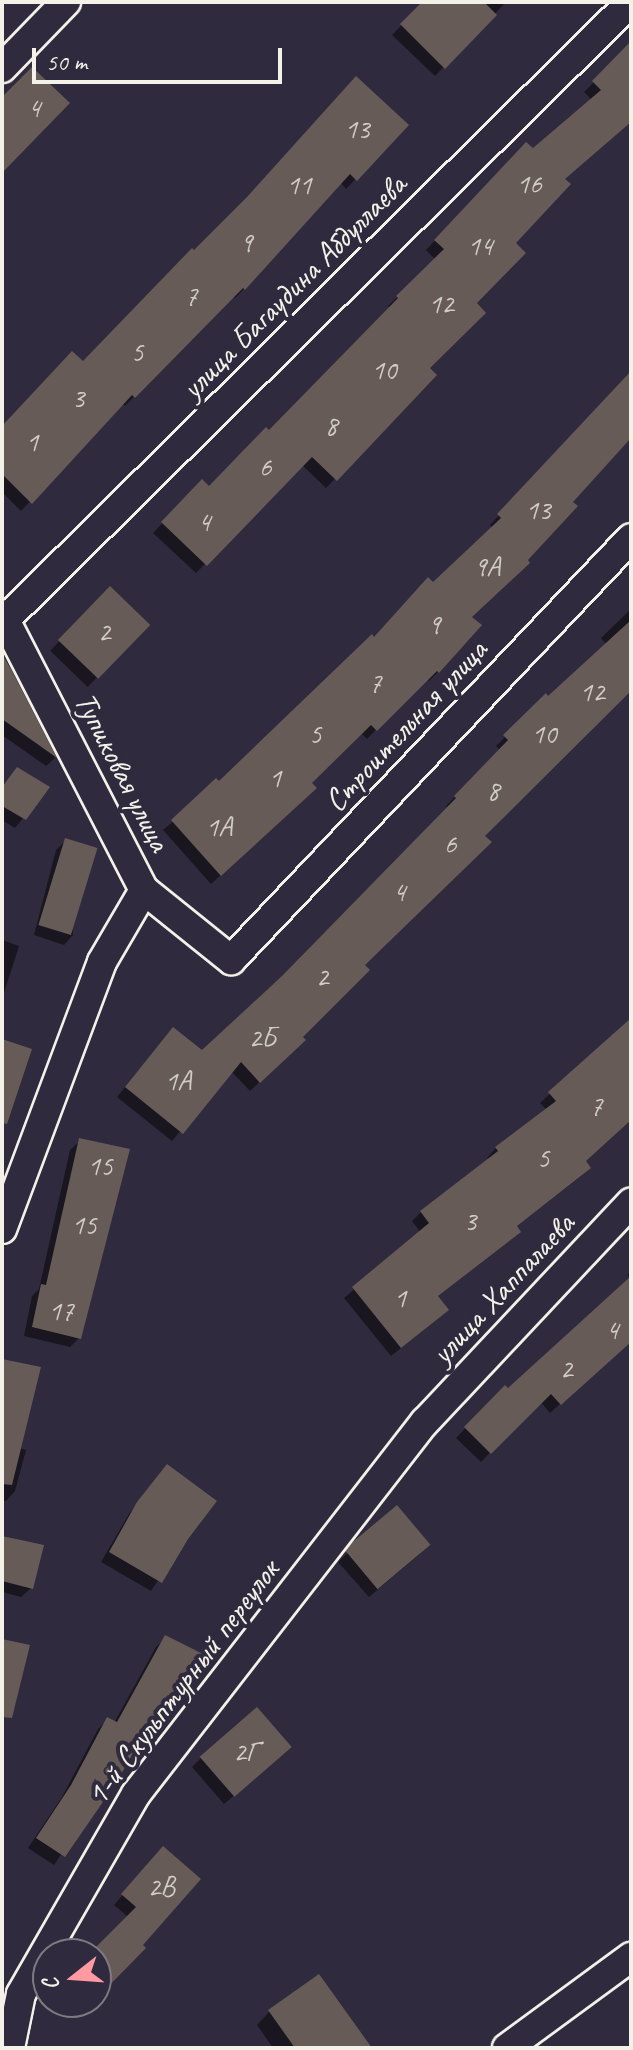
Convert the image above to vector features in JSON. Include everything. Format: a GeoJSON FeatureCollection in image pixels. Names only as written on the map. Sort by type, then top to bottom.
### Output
{"type":"FeatureCollection","features":[{"type":"Feature","properties":{"kind":"street"},"geometry":{"type":"LineString","coordinates":[[2,68],[66,2]]}},
{"type":"Feature","properties":{"kind":"street","name":"улица Багаудина Абдуллаева"},"geometry":{"type":"LineString","coordinates":[[4,617],[631,2]]}},
{"type":"Feature","properties":{"kind":"street","name":"Строительная улица"},"geometry":{"type":"LineString","coordinates":[[144,890],[231,960],[631,538]]}},
{"type":"Feature","properties":{"kind":"street","name":"Тупиковая улица"},"geometry":{"type":"LineString","coordinates":[[2,1229],[102,962],[144,890],[4,617]]}},
{"type":"Feature","properties":{"kind":"street","name":"улица Хаппалаева"},"geometry":{"type":"LineString","coordinates":[[425,1422],[631,1203]]}},
{"type":"Feature","properties":{"kind":"street","name":"1-й Скульптурный переулок"},"geometry":{"type":"LineString","coordinates":[[10,2048],[21,1994],[136,1794],[425,1422]]}},
{"type":"Feature","properties":{"kind":"street"},"geometry":{"type":"LineString","coordinates":[[507,2048],[631,1957]]}},
{"type":"Feature","properties":{"kind":"building"},"geometry":{"type":"Polygon","coordinates":[[[422,2],[484,2],[497,15],[445,69],[400,24],[422,2]]]}},
{"type":"Feature","properties":{"kind":"building"},"geometry":{"type":"Polygon","coordinates":[[[631,41],[631,122],[565,179],[571,184],[516,243],[526,253],[477,303],[486,313],[430,368],[437,375],[337,481],[312,457],[207,566],[161,522],[202,479],[209,486],[266,427],[269,430],[398,298],[396,296],[444,249],[434,240],[526,142],[533,148],[601,90],[592,81],[631,41]]]}},
{"type":"Feature","properties":{"kind":"building"},"geometry":{"type":"Polygon","coordinates":[[[32,67],[70,103],[2,173],[2,97],[32,67]]]}},
{"type":"Feature","properties":{"kind":"building"},"geometry":{"type":"Polygon","coordinates":[[[356,76],[409,125],[357,181],[350,174],[245,290],[243,288],[135,398],[132,395],[32,504],[2,474],[2,426],[72,351],[83,361],[192,248],[194,250],[247,197],[356,76]]]}},
{"type":"Feature","properties":{"kind":"building"},"geometry":{"type":"Polygon","coordinates":[[[631,371],[631,438],[573,502],[578,506],[528,560],[530,563],[472,617],[482,625],[439,673],[437,671],[377,731],[371,725],[312,783],[317,788],[221,876],[171,820],[216,778],[219,781],[372,634],[374,637],[428,577],[433,582],[501,518],[497,514],[631,371]]]}},
{"type":"Feature","properties":{"kind":"building"},"geometry":{"type":"Polygon","coordinates":[[[110,586],[150,625],[98,679],[58,640],[110,586]]]}},
{"type":"Feature","properties":{"kind":"building"},"geometry":{"type":"Polygon","coordinates":[[[631,620],[631,691],[485,836],[492,842],[365,965],[370,970],[303,1037],[306,1040],[260,1083],[241,1062],[183,1134],[125,1087],[173,1027],[202,1050],[282,976],[456,798],[454,796],[508,740],[503,735],[546,693],[548,696],[631,620]]]}},
{"type":"Feature","properties":{"kind":"building"},"geometry":{"type":"Polygon","coordinates":[[[2,654],[12,671],[57,758],[2,719],[2,654]]]}},
{"type":"Feature","properties":{"kind":"building"},"geometry":{"type":"Polygon","coordinates":[[[17,767],[50,787],[26,820],[2,806],[2,787],[17,767]]]}},
{"type":"Feature","properties":{"kind":"building"},"geometry":{"type":"Polygon","coordinates":[[[65,838],[98,848],[71,935],[38,925],[65,838]]]}},
{"type":"Feature","properties":{"kind":"building"},"geometry":{"type":"Polygon","coordinates":[[[631,1018],[631,1120],[586,1161],[591,1168],[517,1226],[521,1232],[438,1296],[449,1310],[401,1348],[352,1287],[429,1223],[420,1211],[498,1151],[495,1147],[556,1101],[548,1092],[631,1018]]]}},
{"type":"Feature","properties":{"kind":"building"},"geometry":{"type":"Polygon","coordinates":[[[2,1039],[32,1049],[7,1124],[2,1123],[2,1039]]]}},
{"type":"Feature","properties":{"kind":"building"},"geometry":{"type":"Polygon","coordinates":[[[79,1138],[130,1149],[81,1339],[32,1327],[41,1284],[46,1285],[79,1138]]]}},
{"type":"Feature","properties":{"kind":"building"},"geometry":{"type":"Polygon","coordinates":[[[631,1276],[631,1342],[561,1405],[551,1394],[491,1454],[464,1427],[505,1385],[508,1388],[631,1276]]]}},
{"type":"Feature","properties":{"kind":"building"},"geometry":{"type":"Polygon","coordinates":[[[2,1359],[41,1367],[12,1485],[2,1484],[2,1359]]]}},
{"type":"Feature","properties":{"kind":"building"},"geometry":{"type":"Polygon","coordinates":[[[167,1464],[217,1501],[188,1539],[162,1583],[109,1552],[137,1502],[167,1464]]]}},
{"type":"Feature","properties":{"kind":"building"},"geometry":{"type":"Polygon","coordinates":[[[397,1505],[430,1545],[378,1589],[344,1549],[397,1505]]]}},
{"type":"Feature","properties":{"kind":"building"},"geometry":{"type":"Polygon","coordinates":[[[2,1536],[44,1545],[33,1589],[2,1581],[2,1536]]]}},
{"type":"Feature","properties":{"kind":"building"},"geometry":{"type":"Polygon","coordinates":[[[165,1635],[203,1654],[157,1727],[150,1724],[116,1783],[65,1857],[36,1838],[71,1785],[107,1717],[117,1722],[165,1635]]]}},
{"type":"Feature","properties":{"kind":"building"},"geometry":{"type":"Polygon","coordinates":[[[2,1639],[30,1645],[12,1718],[2,1717],[2,1639]]]}},
{"type":"Feature","properties":{"kind":"building"},"geometry":{"type":"Polygon","coordinates":[[[257,1707],[292,1747],[234,1797],[200,1757],[257,1707]]]}},
{"type":"Feature","properties":{"kind":"building"},"geometry":{"type":"Polygon","coordinates":[[[163,1846],[201,1879],[143,1945],[146,1948],[112,1983],[112,1938],[105,1938],[136,1907],[121,1894],[163,1846]]]}},
{"type":"Feature","properties":{"kind":"building"},"geometry":{"type":"Polygon","coordinates":[[[319,1974],[372,2048],[295,2048],[268,2010],[319,1974]]]}}]}
